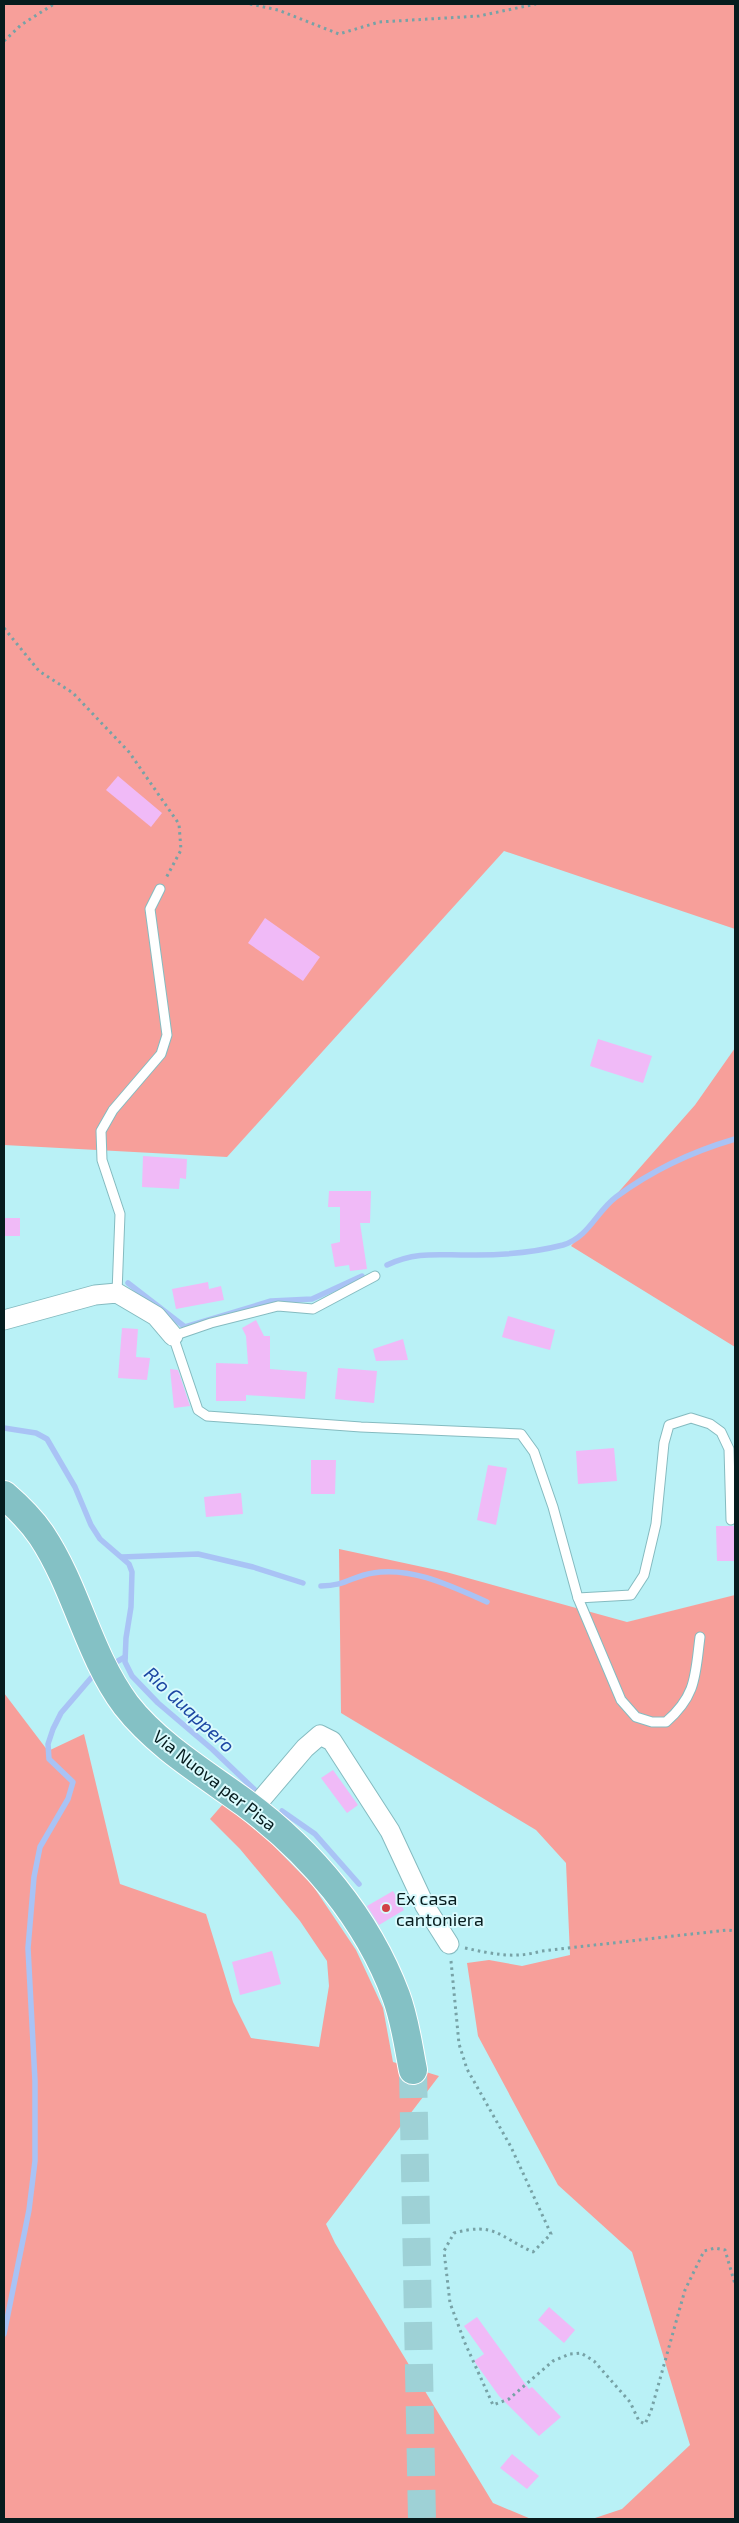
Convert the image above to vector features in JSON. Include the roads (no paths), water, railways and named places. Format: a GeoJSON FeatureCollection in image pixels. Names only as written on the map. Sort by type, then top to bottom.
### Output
{"type":"FeatureCollection","features":[{"type":"Feature","properties":{"kind":"main road","name":"Via Nuova per Pisa"},"geometry":{"type":"LineString","coordinates":[[4,1495],[32,1524],[52,1551],[102,1665],[127,1705],[165,1743],[283,1832],[311,1859],[358,1922],[379,1959],[396,1997],[413,2070]]}},
{"type":"Feature","properties":{"kind":"street"},"geometry":{"type":"LineString","coordinates":[[4,1320],[95,1295],[117,1293],[156,1316],[173,1336]]}},
{"type":"Feature","properties":{"kind":"street"},"geometry":{"type":"LineString","coordinates":[[253,1809],[304,1748],[320,1735],[332,1741],[390,1831],[424,1906],[449,1944]]}},
{"type":"Feature","properties":{"kind":"lane"},"geometry":{"type":"LineString","coordinates":[[117,1293],[120,1214],[102,1160],[102,1130],[113,1110],[161,1054],[167,1035],[150,909],[160,889]]}},
{"type":"Feature","properties":{"kind":"lane"},"geometry":{"type":"LineString","coordinates":[[375,1276],[313,1309],[278,1306],[211,1323],[173,1336],[198,1410],[207,1416],[389,1429],[521,1434],[534,1452],[578,1598],[621,1700],[636,1717],[652,1722],[666,1722],[682,1708],[693,1687],[700,1637]]}},
{"type":"Feature","properties":{"kind":"lane"},"geometry":{"type":"LineString","coordinates":[[578,1598],[630,1595],[644,1575],[656,1524],[664,1443],[669,1425],[691,1418],[710,1424],[721,1432],[728,1449],[731,1520]]}},
{"type":"Feature","properties":{"kind":"waterway"},"geometry":{"type":"LineString","coordinates":[[387,1265],[410,1257],[509,1254],[563,1245],[572,1241],[586,1230],[616,1197],[658,1170],[704,1149],[735,1139]]}},
{"type":"Feature","properties":{"kind":"waterway"},"geometry":{"type":"LineString","coordinates":[[128,1283],[185,1327],[271,1301],[312,1299],[362,1276]]}},
{"type":"Feature","properties":{"kind":"waterway","name":"Rio Guappero"},"geometry":{"type":"LineString","coordinates":[[4,1428],[36,1433],[47,1439],[75,1487],[91,1525],[100,1539],[129,1564],[132,1572],[131,1607],[126,1638],[125,1662],[132,1676],[158,1703],[212,1749],[257,1792]]}},
{"type":"Feature","properties":{"kind":"waterway"},"geometry":{"type":"LineString","coordinates":[[122,1557],[198,1554],[253,1567],[303,1583]]}},
{"type":"Feature","properties":{"kind":"waterway"},"geometry":{"type":"LineString","coordinates":[[321,1586],[343,1583],[373,1573],[402,1572],[432,1579],[487,1602]]}},
{"type":"Feature","properties":{"kind":"waterway","name":"Rio Guappero"},"geometry":{"type":"LineString","coordinates":[[118,1661],[125,1657]]}},
{"type":"Feature","properties":{"kind":"waterway"},"geometry":{"type":"LineString","coordinates":[[4,2334],[29,2210],[35,2161],[35,2081],[28,1948],[34,1877],[40,1847],[68,1799],[73,1782],[49,1759],[48,1744],[61,1713],[91,1678]]}},
{"type":"Feature","properties":{"kind":"waterway","name":"Rio Guappero"},"geometry":{"type":"LineString","coordinates":[[282,1811],[315,1834],[359,1884]]}},
{"type":"Feature","properties":{"kind":"tunnel"},"geometry":{"type":"LineString","coordinates":[[413,2070],[422,2519]]}},
{"type":"Feature","properties":{"kind":"place","name":"Ex casa cantoniera"},"geometry":{"type":"Point","coordinates":[386,1908]}}]}
